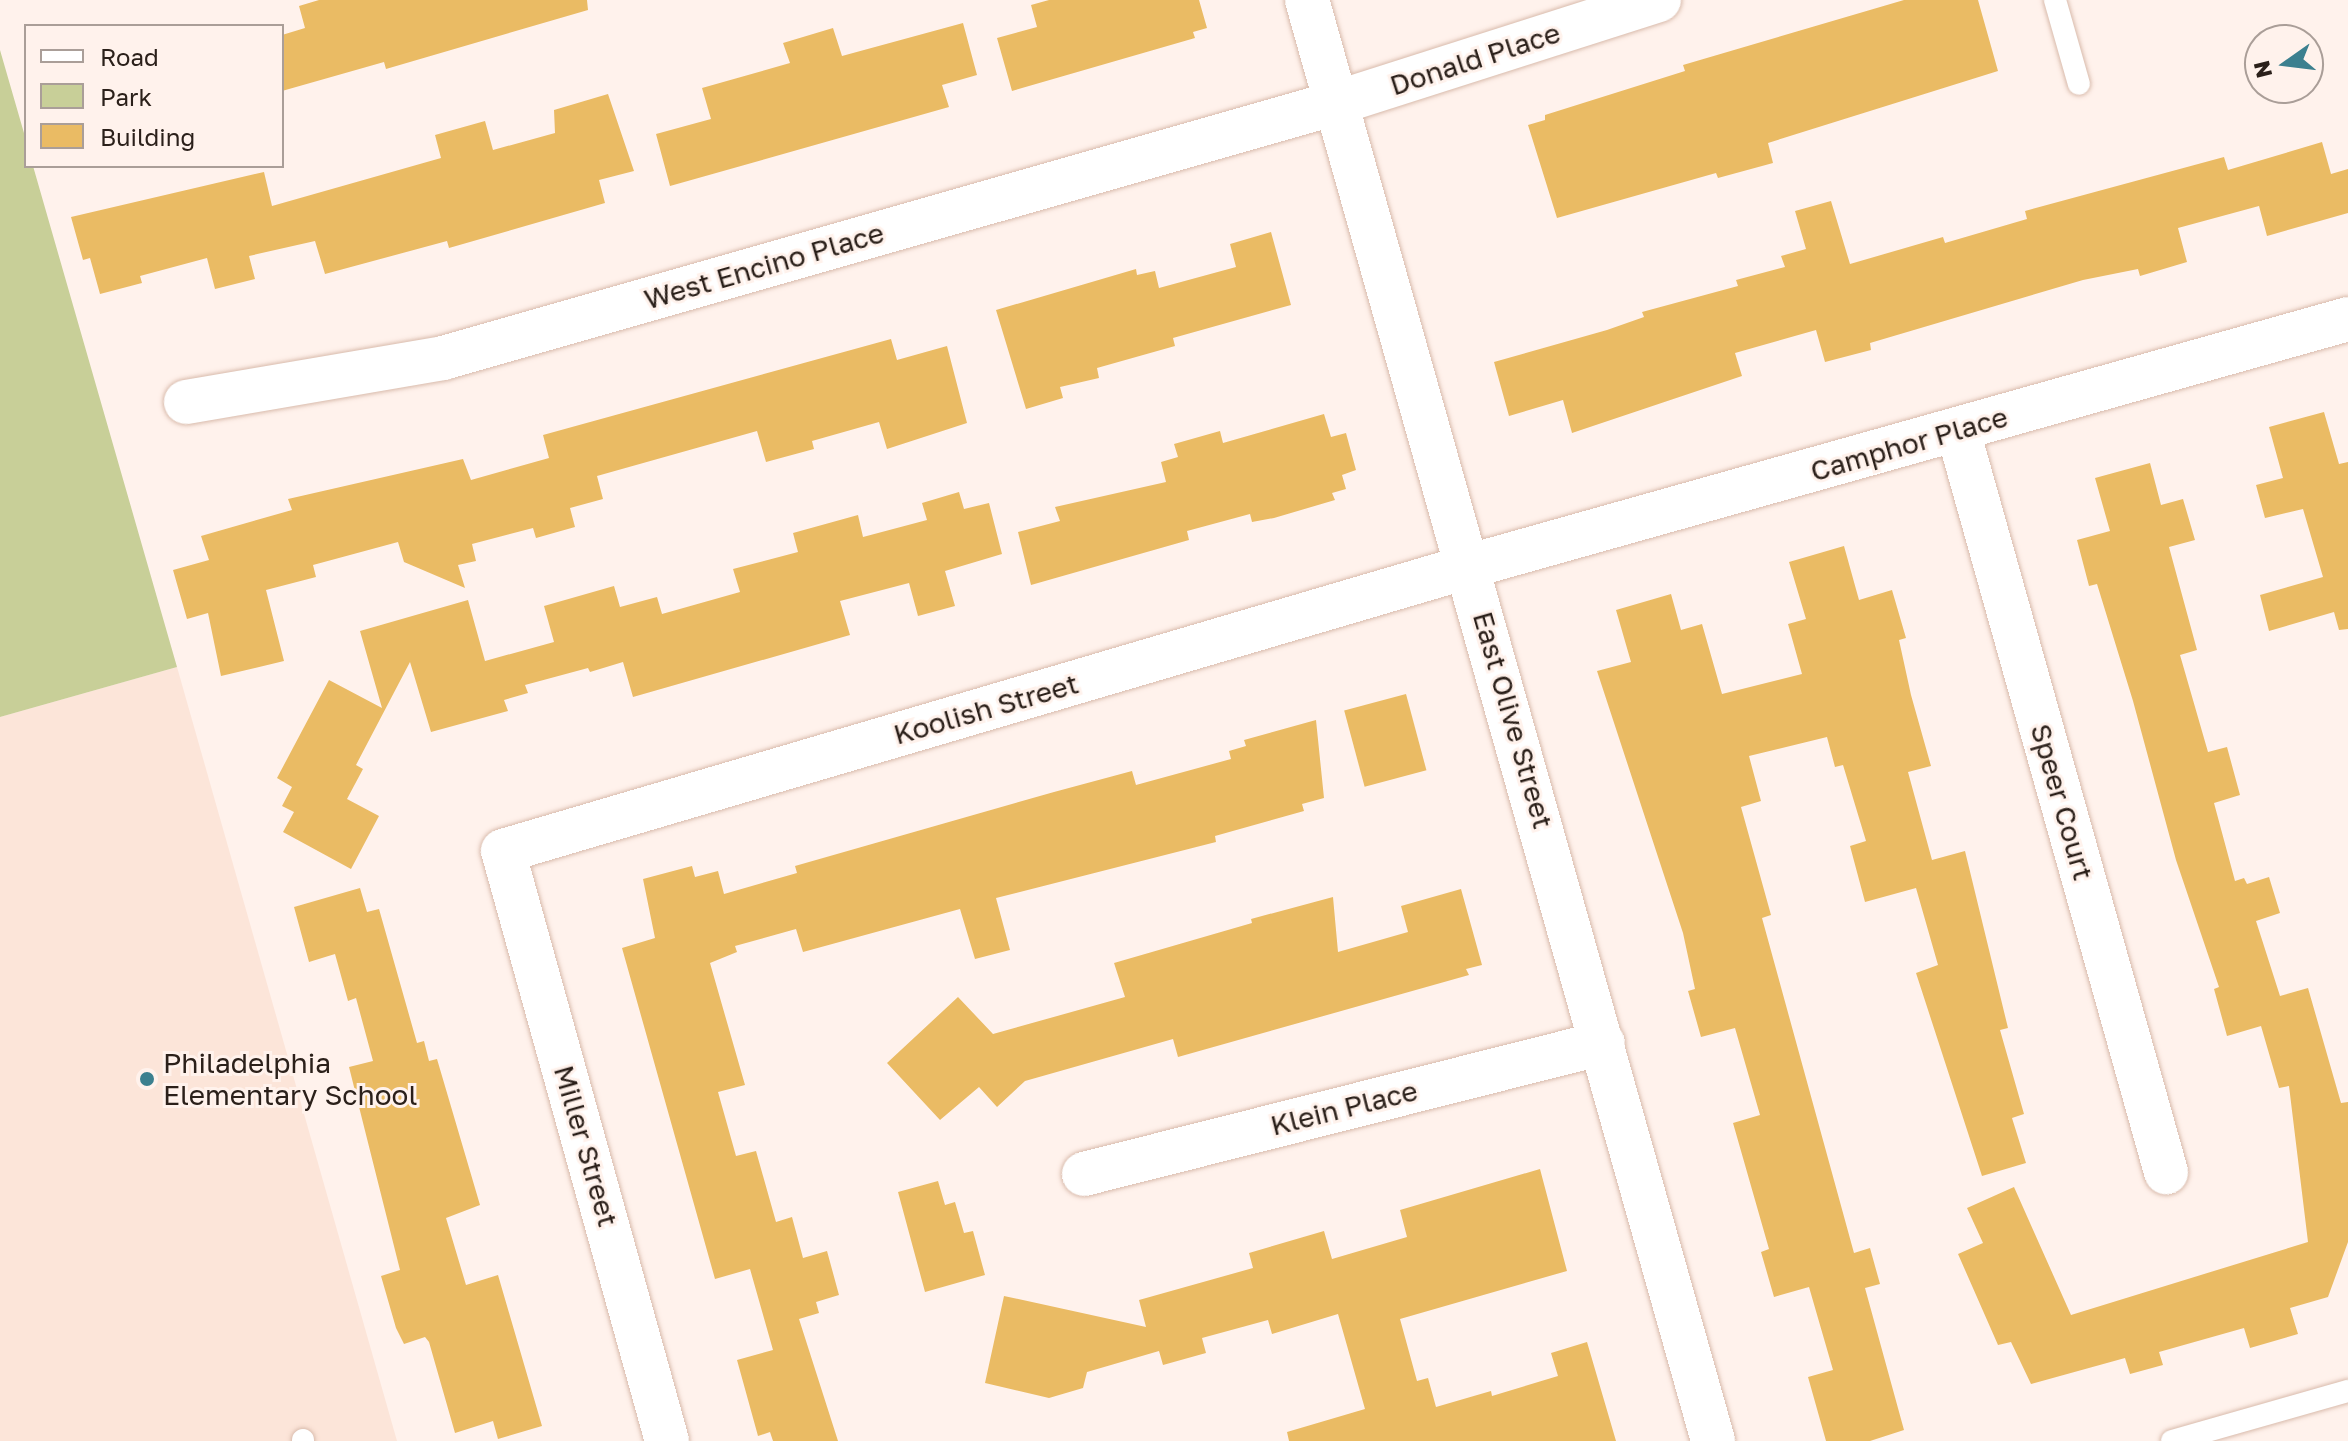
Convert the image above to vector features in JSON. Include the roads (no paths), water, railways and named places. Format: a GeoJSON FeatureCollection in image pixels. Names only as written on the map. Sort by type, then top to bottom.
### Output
{"type":"FeatureCollection","features":[{"type":"Feature","properties":{"kind":"street","name":"East Olive Street"},"geometry":{"type":"LineString","coordinates":[[1307,0],[1470,566],[1713,1441]]}},
{"type":"Feature","properties":{"kind":"street","name":"Donald Place"},"geometry":{"type":"LineString","coordinates":[[1336,103],[1640,3]]}},
{"type":"Feature","properties":{"kind":"street","name":"West Encino Place"},"geometry":{"type":"LineString","coordinates":[[186,402],[443,358],[1336,103]]}},
{"type":"Feature","properties":{"kind":"street","name":"Camphor Place"},"geometry":{"type":"LineString","coordinates":[[1470,566],[2348,319]]}},
{"type":"Feature","properties":{"kind":"street","name":"Speer Court"},"geometry":{"type":"LineString","coordinates":[[1958,431],[2166,1172]]}},
{"type":"Feature","properties":{"kind":"street","name":"Koolish Street"},"geometry":{"type":"LineString","coordinates":[[503,851],[1470,566]]}},
{"type":"Feature","properties":{"kind":"street","name":"Miller Street"},"geometry":{"type":"LineString","coordinates":[[503,851],[667,1441]]}},
{"type":"Feature","properties":{"kind":"street","name":"Klein Place"},"geometry":{"type":"LineString","coordinates":[[1084,1174],[1603,1043]]}},
{"type":"Feature","properties":{"kind":"lane"},"geometry":{"type":"LineString","coordinates":[[2055,0],[2079,84]]}},
{"type":"Feature","properties":{"kind":"lane"},"geometry":{"type":"LineString","coordinates":[[2172,1441],[2348,1391]]}},
{"type":"Feature","properties":{"kind":"place","name":"Philadelphia Elementary School"},"geometry":{"type":"Point","coordinates":[147,1079]}}]}
